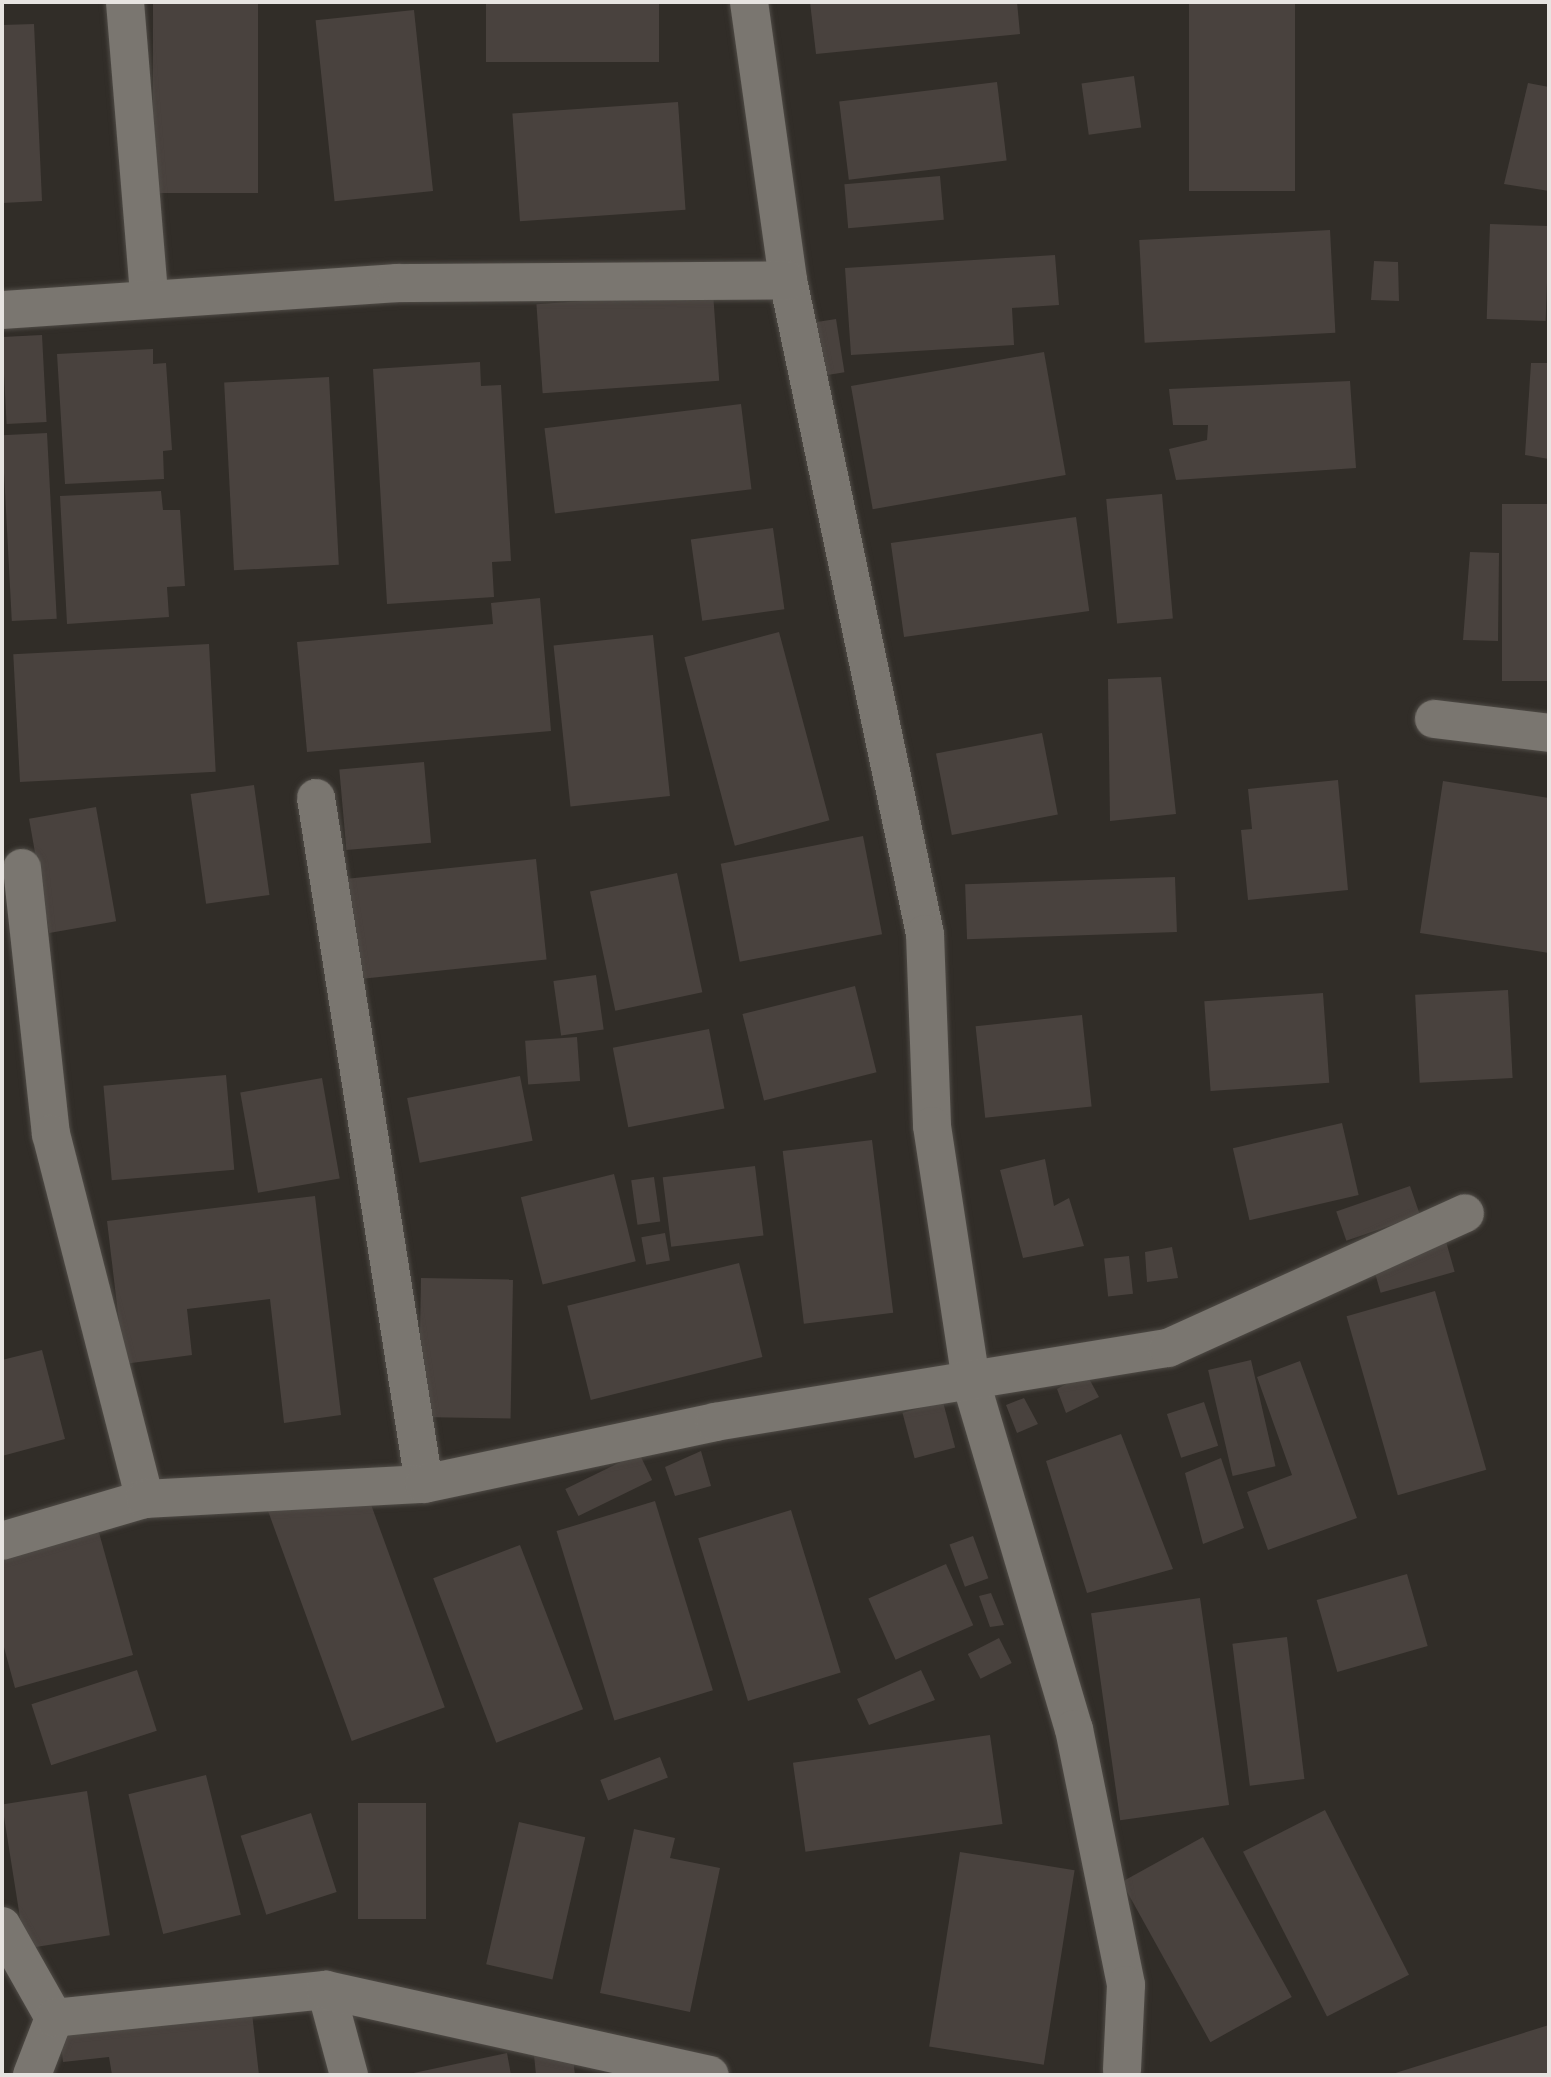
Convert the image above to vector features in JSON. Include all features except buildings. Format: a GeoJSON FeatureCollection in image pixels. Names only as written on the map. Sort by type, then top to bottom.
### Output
{"type":"FeatureCollection","features":[{"type":"Feature","properties":{"kind":"street"},"geometry":{"type":"LineString","coordinates":[[125,2],[149,297]]}},
{"type":"Feature","properties":{"kind":"street"},"geometry":{"type":"LineString","coordinates":[[749,2],[788,280],[925,934],[932,1126],[971,1382],[1074,1729],[1126,1985],[1122,2070]]}},
{"type":"Feature","properties":{"kind":"street"},"geometry":{"type":"LineString","coordinates":[[2,310],[149,297],[397,283],[788,280]]}},
{"type":"Feature","properties":{"kind":"street"},"geometry":{"type":"LineString","coordinates":[[1434,719],[1549,733]]}},
{"type":"Feature","properties":{"kind":"street"},"geometry":{"type":"LineString","coordinates":[[316,799],[424,1484]]}},
{"type":"Feature","properties":{"kind":"street"},"geometry":{"type":"LineString","coordinates":[[22,868],[51,1134],[145,1499]]}},
{"type":"Feature","properties":{"kind":"street"},"geometry":{"type":"LineString","coordinates":[[2,1541],[145,1499],[424,1484],[715,1422],[1168,1348],[1465,1213]]}},
{"type":"Feature","properties":{"kind":"street"},"geometry":{"type":"LineString","coordinates":[[2,1926],[54,2018]]}},
{"type":"Feature","properties":{"kind":"street"},"geometry":{"type":"LineString","coordinates":[[54,2018],[326,1990],[710,2075]]}},
{"type":"Feature","properties":{"kind":"street"},"geometry":{"type":"LineString","coordinates":[[326,1990],[349,2075]]}},
{"type":"Feature","properties":{"kind":"street"},"geometry":{"type":"LineString","coordinates":[[32,2075],[54,2018]]}}]}
